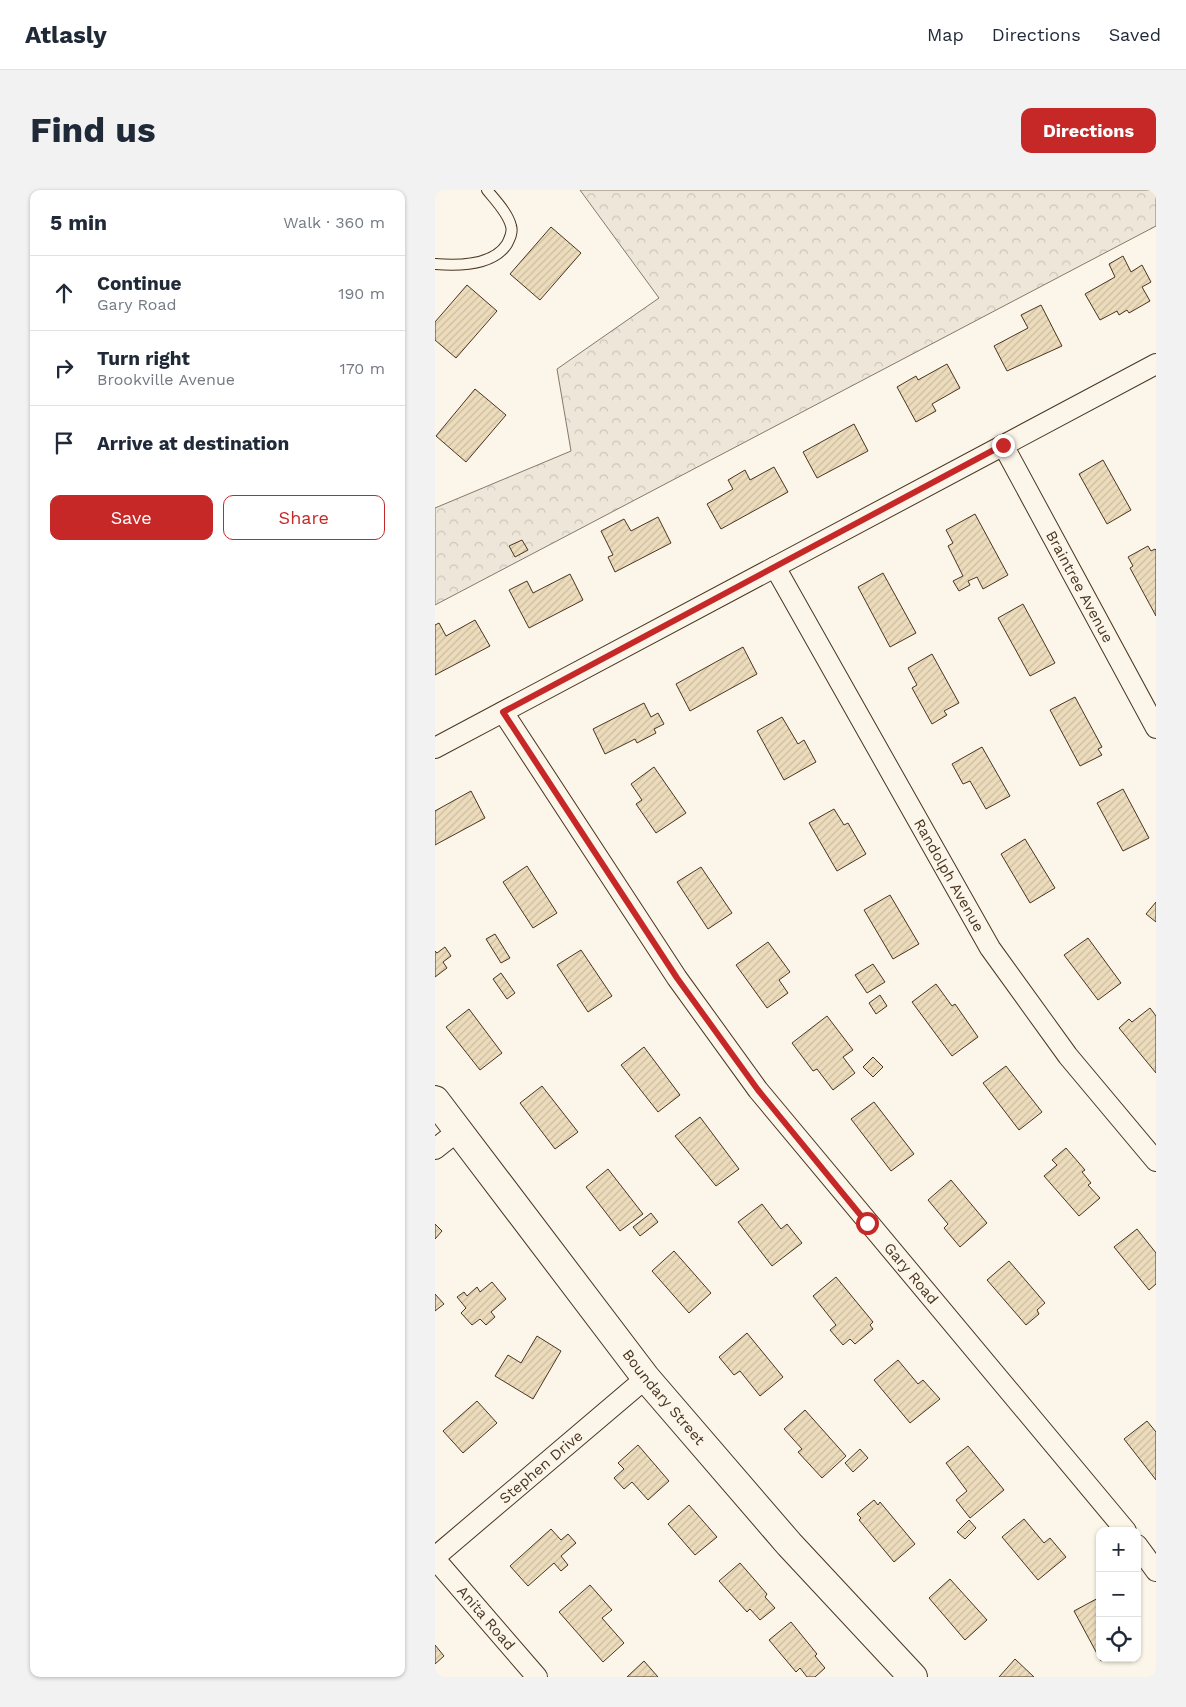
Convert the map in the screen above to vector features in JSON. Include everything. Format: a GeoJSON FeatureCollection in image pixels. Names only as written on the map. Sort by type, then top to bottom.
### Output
{"type":"FeatureCollection","features":[{"type":"Feature","properties":{"kind":"main road","name":"Boundary Street"},"geometry":{"type":"LineString","coordinates":[[435,1100],[646,1378],[795,1551],[913,1677]]}},
{"type":"Feature","properties":{"kind":"street"},"geometry":{"type":"LineString","coordinates":[[435,748],[1156,364]]}},
{"type":"Feature","properties":{"kind":"street","name":"Braintree Avenue"},"geometry":{"type":"LineString","coordinates":[[1003,445],[1156,728]]}},
{"type":"Feature","properties":{"kind":"street","name":"Randolph Avenue"},"geometry":{"type":"LineString","coordinates":[[775,567],[990,948],[1068,1056],[1156,1160]]}},
{"type":"Feature","properties":{"kind":"street","name":"Gary Road"},"geometry":{"type":"LineString","coordinates":[[503,712],[677,978],[758,1090],[1123,1527]]}},
{"type":"Feature","properties":{"kind":"street"},"geometry":{"type":"LineString","coordinates":[[435,1149],[459,1131]]}},
{"type":"Feature","properties":{"kind":"street","name":"Stephen Drive"},"geometry":{"type":"LineString","coordinates":[[435,1558],[646,1378]]}},
{"type":"Feature","properties":{"kind":"street"},"geometry":{"type":"LineString","coordinates":[[1141,1550],[1156,1570]]}},
{"type":"Feature","properties":{"kind":"street","name":"Anita Road"},"geometry":{"type":"LineString","coordinates":[[435,1558],[537,1677]]}},
{"type":"Feature","properties":{"kind":"lane"},"geometry":{"type":"LineString","coordinates":[[435,264],[481,262],[494,257],[505,246],[511,236],[512,226],[487,190]]}},
{"type":"Feature","properties":{"kind":"green space"},"geometry":{"type":"Polygon","coordinates":[[[580,190],[1156,190],[1156,226],[435,605],[435,508],[571,451],[557,369],[659,298],[580,190]]]}},
{"type":"Feature","properties":{"kind":"building"},"geometry":{"type":"Polygon","coordinates":[[[551,227],[581,253],[540,300],[510,274],[551,227]]]}},
{"type":"Feature","properties":{"kind":"building"},"geometry":{"type":"Polygon","coordinates":[[[1123,256],[1131,272],[1142,265],[1151,282],[1142,287],[1150,301],[1129,313],[1127,310],[1119,315],[1117,311],[1100,320],[1085,294],[1115,277],[1109,264],[1123,256]]]}},
{"type":"Feature","properties":{"kind":"building"},"geometry":{"type":"Polygon","coordinates":[[[467,285],[497,311],[456,358],[435,340],[435,322],[467,285]]]}},
{"type":"Feature","properties":{"kind":"building"},"geometry":{"type":"Polygon","coordinates":[[[1041,305],[1062,346],[1007,371],[994,346],[1028,328],[1021,315],[1041,305]]]}},
{"type":"Feature","properties":{"kind":"building"},"geometry":{"type":"Polygon","coordinates":[[[947,364],[960,388],[932,404],[936,411],[916,422],[897,387],[916,376],[918,380],[947,364]]]}},
{"type":"Feature","properties":{"kind":"building"},"geometry":{"type":"Polygon","coordinates":[[[475,389],[506,415],[466,462],[436,436],[475,389]]]}},
{"type":"Feature","properties":{"kind":"building"},"geometry":{"type":"Polygon","coordinates":[[[854,424],[868,451],[817,478],[803,452],[854,424]]]}},
{"type":"Feature","properties":{"kind":"building"},"geometry":{"type":"Polygon","coordinates":[[[1103,460],[1131,510],[1107,524],[1079,474],[1103,460]]]}},
{"type":"Feature","properties":{"kind":"building"},"geometry":{"type":"Polygon","coordinates":[[[774,467],[788,492],[721,529],[707,504],[733,489],[728,480],[745,470],[750,480],[774,467]]]}},
{"type":"Feature","properties":{"kind":"building"},"geometry":{"type":"Polygon","coordinates":[[[975,514],[1008,575],[983,589],[977,577],[968,581],[970,585],[959,591],[953,581],[963,576],[948,546],[953,543],[946,530],[975,514]]]}},
{"type":"Feature","properties":{"kind":"building"},"geometry":{"type":"Polygon","coordinates":[[[658,517],[671,543],[615,572],[608,557],[613,555],[601,531],[624,519],[631,531],[658,517]]]}},
{"type":"Feature","properties":{"kind":"building"},"geometry":{"type":"Polygon","coordinates":[[[522,540],[528,550],[515,557],[509,546],[522,540]]]}},
{"type":"Feature","properties":{"kind":"building"},"geometry":{"type":"Polygon","coordinates":[[[1148,546],[1151,551],[1156,550],[1156,616],[1130,568],[1133,566],[1128,557],[1148,546]]]}},
{"type":"Feature","properties":{"kind":"building"},"geometry":{"type":"Polygon","coordinates":[[[883,573],[916,633],[890,647],[858,587],[883,573]]]}},
{"type":"Feature","properties":{"kind":"building"},"geometry":{"type":"Polygon","coordinates":[[[570,574],[583,600],[529,628],[509,590],[527,581],[533,593],[570,574]]]}},
{"type":"Feature","properties":{"kind":"building"},"geometry":{"type":"Polygon","coordinates":[[[1023,604],[1055,663],[1030,676],[998,618],[1023,604]]]}},
{"type":"Feature","properties":{"kind":"building"},"geometry":{"type":"Polygon","coordinates":[[[475,620],[490,646],[435,675],[435,625],[439,623],[446,636],[475,620]]]}},
{"type":"Feature","properties":{"kind":"building"},"geometry":{"type":"Polygon","coordinates":[[[743,647],[757,674],[690,711],[676,684],[743,647]]]}},
{"type":"Feature","properties":{"kind":"building"},"geometry":{"type":"Polygon","coordinates":[[[932,654],[959,703],[944,711],[947,715],[932,724],[912,688],[917,685],[908,668],[932,654]]]}},
{"type":"Feature","properties":{"kind":"building"},"geometry":{"type":"Polygon","coordinates":[[[1075,697],[1102,747],[1098,749],[1102,755],[1080,766],[1050,710],[1075,697]]]}},
{"type":"Feature","properties":{"kind":"building"},"geometry":{"type":"Polygon","coordinates":[[[644,703],[651,717],[658,713],[664,724],[654,729],[656,733],[637,743],[635,739],[605,754],[593,729],[644,703]]]}},
{"type":"Feature","properties":{"kind":"building"},"geometry":{"type":"Polygon","coordinates":[[[782,717],[798,744],[804,740],[816,762],[784,780],[757,731],[782,717]]]}},
{"type":"Feature","properties":{"kind":"building"},"geometry":{"type":"Polygon","coordinates":[[[982,747],[1010,796],[986,809],[970,781],[963,784],[952,764],[982,747]]]}},
{"type":"Feature","properties":{"kind":"building"},"geometry":{"type":"Polygon","coordinates":[[[654,767],[686,813],[656,833],[636,804],[642,800],[631,784],[654,767]]]}},
{"type":"Feature","properties":{"kind":"building"},"geometry":{"type":"Polygon","coordinates":[[[1123,789],[1149,838],[1123,851],[1097,803],[1123,789]]]}},
{"type":"Feature","properties":{"kind":"building"},"geometry":{"type":"Polygon","coordinates":[[[471,791],[485,818],[435,845],[435,811],[471,791]]]}},
{"type":"Feature","properties":{"kind":"building"},"geometry":{"type":"Polygon","coordinates":[[[834,809],[844,825],[848,823],[866,854],[837,871],[809,823],[834,809]]]}},
{"type":"Feature","properties":{"kind":"building"},"geometry":{"type":"Polygon","coordinates":[[[1025,839],[1055,888],[1030,903],[1001,854],[1025,839]]]}},
{"type":"Feature","properties":{"kind":"building"},"geometry":{"type":"Polygon","coordinates":[[[527,866],[557,913],[533,928],[503,882],[527,866]]]}},
{"type":"Feature","properties":{"kind":"building"},"geometry":{"type":"Polygon","coordinates":[[[701,867],[732,913],[708,929],[677,882],[701,867]]]}},
{"type":"Feature","properties":{"kind":"building"},"geometry":{"type":"Polygon","coordinates":[[[890,895],[919,944],[893,959],[864,910],[890,895]]]}},
{"type":"Feature","properties":{"kind":"building"},"geometry":{"type":"Polygon","coordinates":[[[1156,902],[1156,922],[1146,914],[1156,902]]]}},
{"type":"Feature","properties":{"kind":"building"},"geometry":{"type":"Polygon","coordinates":[[[495,934],[510,958],[501,963],[486,939],[495,934]]]}},
{"type":"Feature","properties":{"kind":"building"},"geometry":{"type":"Polygon","coordinates":[[[1088,938],[1121,983],[1098,1000],[1064,955],[1088,938]]]}},
{"type":"Feature","properties":{"kind":"building"},"geometry":{"type":"Polygon","coordinates":[[[768,942],[790,972],[779,980],[788,993],[767,1008],[736,965],[768,942]]]}},
{"type":"Feature","properties":{"kind":"building"},"geometry":{"type":"Polygon","coordinates":[[[445,947],[451,956],[443,962],[447,968],[435,977],[435,951],[437,953],[445,947]]]}},
{"type":"Feature","properties":{"kind":"building"},"geometry":{"type":"Polygon","coordinates":[[[581,950],[612,996],[588,1012],[557,965],[581,950]]]}},
{"type":"Feature","properties":{"kind":"building"},"geometry":{"type":"Polygon","coordinates":[[[873,964],[885,982],[867,993],[855,975],[873,964]]]}},
{"type":"Feature","properties":{"kind":"building"},"geometry":{"type":"Polygon","coordinates":[[[501,973],[515,993],[507,999],[493,979],[501,973]]]}},
{"type":"Feature","properties":{"kind":"building"},"geometry":{"type":"Polygon","coordinates":[[[936,984],[952,1006],[955,1004],[978,1037],[952,1056],[912,1002],[936,984]]]}},
{"type":"Feature","properties":{"kind":"building"},"geometry":{"type":"Polygon","coordinates":[[[880,995],[887,1006],[876,1014],[869,1003],[880,995]]]}},
{"type":"Feature","properties":{"kind":"building"},"geometry":{"type":"Polygon","coordinates":[[[1150,1008],[1156,1016],[1156,1073],[1119,1028],[1129,1019],[1132,1022],[1150,1008]]]}},
{"type":"Feature","properties":{"kind":"building"},"geometry":{"type":"Polygon","coordinates":[[[469,1009],[502,1053],[480,1070],[446,1027],[469,1009]]]}},
{"type":"Feature","properties":{"kind":"building"},"geometry":{"type":"Polygon","coordinates":[[[827,1016],[853,1050],[843,1057],[855,1073],[833,1090],[817,1069],[813,1071],[792,1043],[827,1016]]]}},
{"type":"Feature","properties":{"kind":"building"},"geometry":{"type":"Polygon","coordinates":[[[644,1047],[680,1095],[658,1112],[621,1065],[644,1047]]]}},
{"type":"Feature","properties":{"kind":"building"},"geometry":{"type":"Polygon","coordinates":[[[873,1057],[883,1067],[873,1077],[863,1067],[873,1057]]]}},
{"type":"Feature","properties":{"kind":"building"},"geometry":{"type":"Polygon","coordinates":[[[1006,1066],[1042,1112],[1019,1130],[983,1083],[1006,1066]]]}},
{"type":"Feature","properties":{"kind":"building"},"geometry":{"type":"Polygon","coordinates":[[[542,1086],[578,1132],[555,1149],[520,1103],[542,1086]]]}},
{"type":"Feature","properties":{"kind":"building"},"geometry":{"type":"Polygon","coordinates":[[[874,1102],[914,1154],[891,1171],[851,1119],[874,1102]]]}},
{"type":"Feature","properties":{"kind":"building"},"geometry":{"type":"Polygon","coordinates":[[[700,1117],[739,1169],[716,1186],[675,1136],[700,1117]]]}},
{"type":"Feature","properties":{"kind":"building"},"geometry":{"type":"Polygon","coordinates":[[[1066,1148],[1085,1170],[1082,1172],[1091,1183],[1088,1185],[1100,1198],[1079,1216],[1044,1176],[1057,1165],[1052,1160],[1066,1148]]]}},
{"type":"Feature","properties":{"kind":"building"},"geometry":{"type":"Polygon","coordinates":[[[608,1169],[643,1214],[620,1231],[586,1187],[608,1169]]]}},
{"type":"Feature","properties":{"kind":"building"},"geometry":{"type":"Polygon","coordinates":[[[951,1180],[987,1223],[960,1247],[944,1228],[948,1224],[928,1200],[951,1180]]]}},
{"type":"Feature","properties":{"kind":"building"},"geometry":{"type":"Polygon","coordinates":[[[762,1204],[781,1229],[787,1224],[802,1243],[772,1266],[738,1222],[762,1204]]]}},
{"type":"Feature","properties":{"kind":"building"},"geometry":{"type":"Polygon","coordinates":[[[651,1213],[658,1222],[640,1236],[633,1227],[651,1213]]]}},
{"type":"Feature","properties":{"kind":"building"},"geometry":{"type":"Polygon","coordinates":[[[435,1224],[442,1231],[435,1239],[435,1224]]]}},
{"type":"Feature","properties":{"kind":"building"},"geometry":{"type":"Polygon","coordinates":[[[1137,1229],[1156,1253],[1156,1284],[1149,1290],[1114,1247],[1137,1229]]]}},
{"type":"Feature","properties":{"kind":"building"},"geometry":{"type":"Polygon","coordinates":[[[674,1251],[711,1293],[689,1313],[652,1271],[674,1251]]]}},
{"type":"Feature","properties":{"kind":"building"},"geometry":{"type":"Polygon","coordinates":[[[1009,1261],[1045,1303],[1037,1310],[1039,1314],[1026,1325],[987,1280],[1009,1261]]]}},
{"type":"Feature","properties":{"kind":"building"},"geometry":{"type":"Polygon","coordinates":[[[836,1277],[873,1322],[870,1325],[873,1329],[855,1344],[850,1339],[843,1345],[830,1330],[836,1325],[813,1296],[836,1277]]]}},
{"type":"Feature","properties":{"kind":"building"},"geometry":{"type":"Polygon","coordinates":[[[492,1282],[506,1299],[491,1312],[495,1317],[486,1325],[480,1319],[472,1325],[461,1313],[466,1308],[457,1297],[464,1292],[467,1296],[477,1287],[480,1292],[492,1282]]]}},
{"type":"Feature","properties":{"kind":"building"},"geometry":{"type":"Polygon","coordinates":[[[435,1294],[444,1304],[435,1311],[435,1294]]]}},
{"type":"Feature","properties":{"kind":"building"},"geometry":{"type":"Polygon","coordinates":[[[747,1333],[783,1377],[760,1396],[740,1371],[734,1375],[719,1357],[747,1333]]]}},
{"type":"Feature","properties":{"kind":"building"},"geometry":{"type":"Polygon","coordinates":[[[537,1336],[561,1351],[533,1399],[495,1376],[508,1355],[521,1363],[537,1336]]]}},
{"type":"Feature","properties":{"kind":"building"},"geometry":{"type":"Polygon","coordinates":[[[898,1360],[918,1384],[923,1380],[940,1399],[910,1423],[874,1380],[898,1360]]]}},
{"type":"Feature","properties":{"kind":"building"},"geometry":{"type":"Polygon","coordinates":[[[477,1401],[497,1423],[463,1453],[443,1431],[477,1401]]]}},
{"type":"Feature","properties":{"kind":"building"},"geometry":{"type":"Polygon","coordinates":[[[805,1410],[846,1456],[822,1478],[798,1452],[802,1449],[784,1429],[805,1410]]]}},
{"type":"Feature","properties":{"kind":"building"},"geometry":{"type":"Polygon","coordinates":[[[1147,1421],[1156,1432],[1156,1480],[1124,1439],[1147,1421]]]}},
{"type":"Feature","properties":{"kind":"building"},"geometry":{"type":"Polygon","coordinates":[[[638,1445],[669,1481],[648,1500],[632,1482],[624,1489],[614,1478],[624,1469],[618,1463],[638,1445]]]}},
{"type":"Feature","properties":{"kind":"building"},"geometry":{"type":"Polygon","coordinates":[[[968,1446],[1004,1490],[970,1518],[956,1500],[967,1491],[946,1463],[968,1446]]]}},
{"type":"Feature","properties":{"kind":"building"},"geometry":{"type":"Polygon","coordinates":[[[860,1449],[868,1458],[853,1472],[845,1463],[860,1449]]]}},
{"type":"Feature","properties":{"kind":"building"},"geometry":{"type":"Polygon","coordinates":[[[874,1500],[878,1505],[880,1502],[915,1544],[894,1562],[859,1520],[861,1518],[857,1514],[874,1500]]]}},
{"type":"Feature","properties":{"kind":"building"},"geometry":{"type":"Polygon","coordinates":[[[689,1505],[717,1537],[695,1555],[668,1524],[689,1505]]]}},
{"type":"Feature","properties":{"kind":"building"},"geometry":{"type":"Polygon","coordinates":[[[1024,1519],[1044,1543],[1050,1538],[1066,1557],[1038,1580],[1002,1537],[1024,1519]]]}},
{"type":"Feature","properties":{"kind":"building"},"geometry":{"type":"Polygon","coordinates":[[[969,1520],[976,1528],[965,1539],[957,1532],[969,1520]]]}},
{"type":"Feature","properties":{"kind":"building"},"geometry":{"type":"Polygon","coordinates":[[[551,1529],[561,1540],[568,1534],[576,1543],[561,1556],[568,1565],[561,1571],[554,1563],[528,1586],[510,1566],[551,1529]]]}},
{"type":"Feature","properties":{"kind":"building"},"geometry":{"type":"Polygon","coordinates":[[[740,1563],[767,1594],[765,1597],[775,1608],[760,1620],[750,1609],[747,1612],[719,1581],[740,1563]]]}},
{"type":"Feature","properties":{"kind":"building"},"geometry":{"type":"Polygon","coordinates":[[[950,1579],[987,1620],[965,1640],[929,1598],[950,1579]]]}},
{"type":"Feature","properties":{"kind":"building"},"geometry":{"type":"Polygon","coordinates":[[[590,1585],[612,1610],[602,1618],[624,1643],[603,1662],[559,1612],[590,1585]]]}},
{"type":"Feature","properties":{"kind":"building"},"geometry":{"type":"Polygon","coordinates":[[[1096,1599],[1096,1652],[1074,1611],[1096,1599]]]}},
{"type":"Feature","properties":{"kind":"building"},"geometry":{"type":"Polygon","coordinates":[[[791,1622],[817,1654],[815,1656],[825,1668],[815,1677],[807,1677],[800,1668],[796,1672],[769,1640],[791,1622]]]}},
{"type":"Feature","properties":{"kind":"building"},"geometry":{"type":"Polygon","coordinates":[[[435,1645],[444,1656],[435,1664],[435,1645]]]}},
{"type":"Feature","properties":{"kind":"building"},"geometry":{"type":"Polygon","coordinates":[[[1015,1659],[1034,1677],[999,1677],[1015,1659]]]}},
{"type":"Feature","properties":{"kind":"building"},"geometry":{"type":"Polygon","coordinates":[[[644,1661],[658,1677],[627,1677],[644,1661]]]}},
{"type":"Feature","properties":{"kind":"route"},"geometry":{"type":"LineString","coordinates":[[867,1223],[758,1090],[721,1041],[677,978],[503,712],[1003,445]]}}]}
